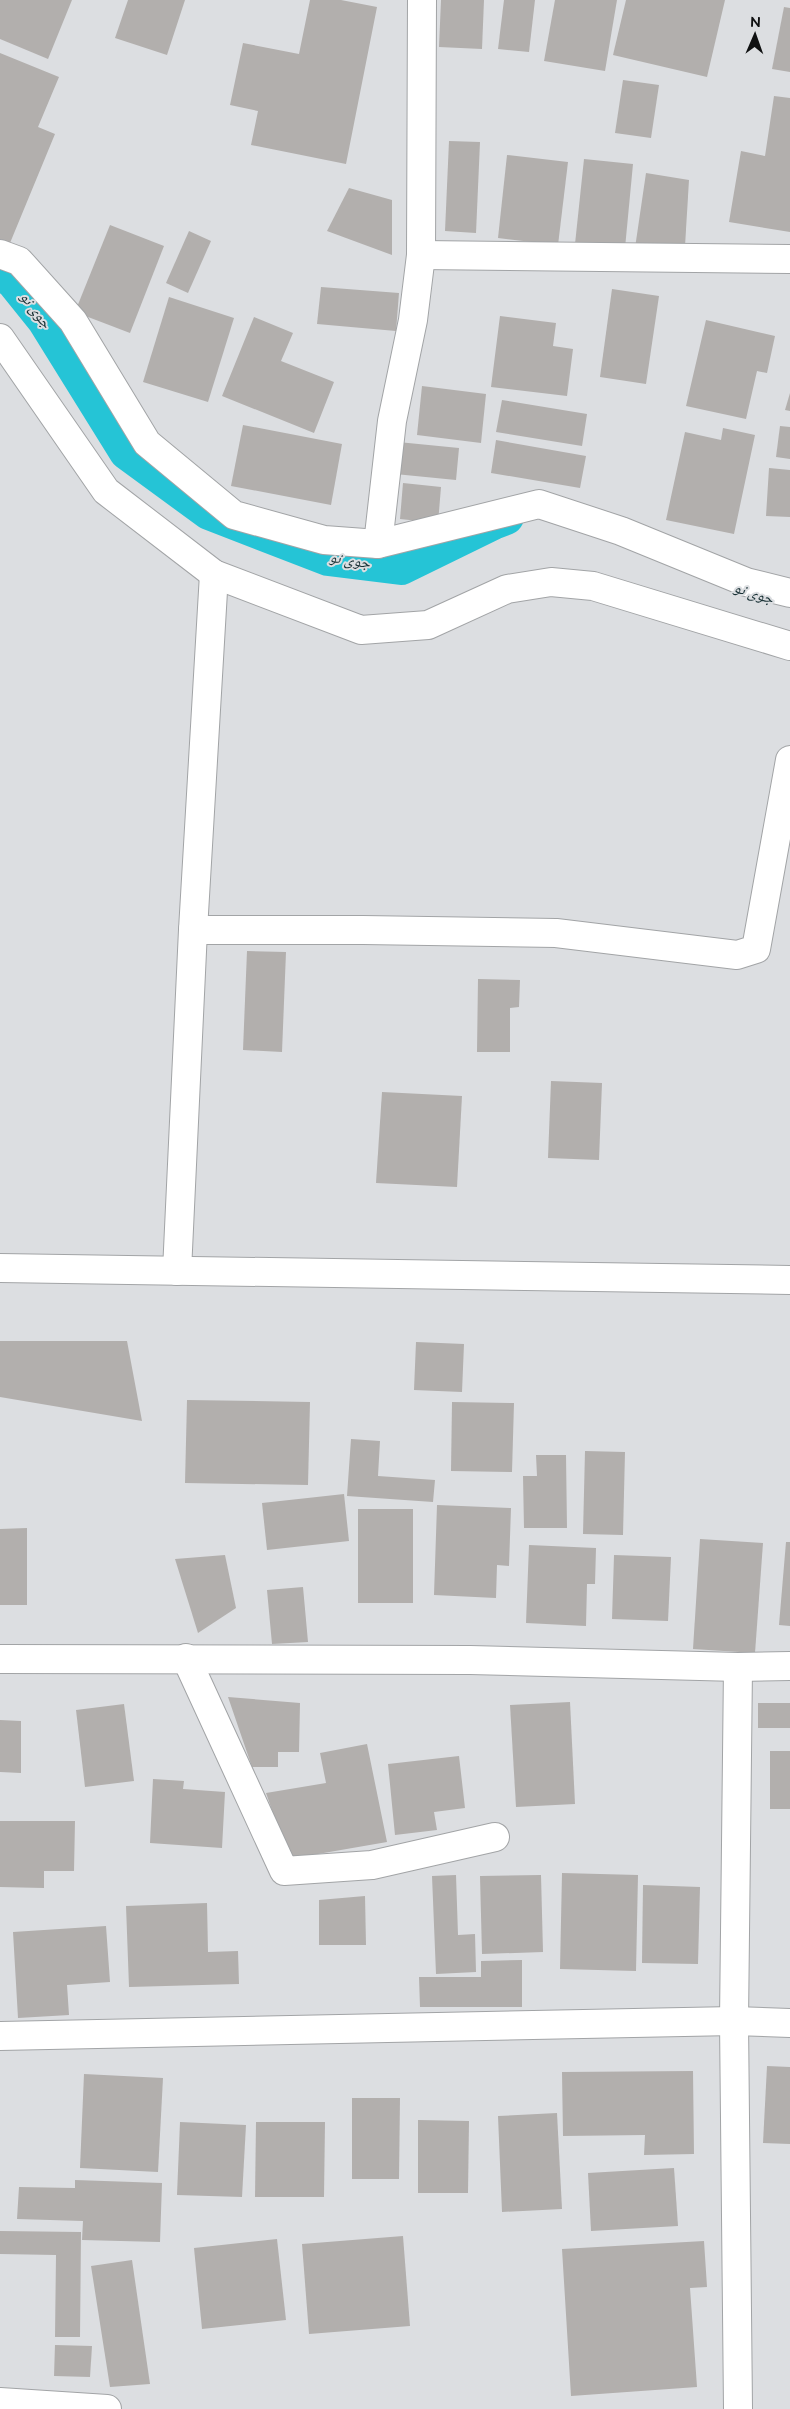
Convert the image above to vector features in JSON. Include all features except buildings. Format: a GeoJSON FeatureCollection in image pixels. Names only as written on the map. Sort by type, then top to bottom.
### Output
{"type":"FeatureCollection","features":[{"type":"Feature","properties":{"kind":"street"},"geometry":{"type":"LineString","coordinates":[[378,544],[392,421],[413,320],[421,255],[422,0]]}},
{"type":"Feature","properties":{"kind":"street"},"geometry":{"type":"LineString","coordinates":[[0,254],[19,261],[73,321],[148,443],[234,515],[324,540],[378,544],[539,504],[621,531],[746,582],[790,593]]}},
{"type":"Feature","properties":{"kind":"street"},"geometry":{"type":"LineString","coordinates":[[421,255],[790,259]]}},
{"type":"Feature","properties":{"kind":"street"},"geometry":{"type":"LineString","coordinates":[[0,338],[106,491],[214,574],[361,630],[428,625],[507,589],[551,582],[593,586],[790,646]]}},
{"type":"Feature","properties":{"kind":"street"},"geometry":{"type":"LineString","coordinates":[[177,1271],[193,930],[214,574]]}},
{"type":"Feature","properties":{"kind":"street"},"geometry":{"type":"LineString","coordinates":[[193,930],[556,933],[737,955],[756,949],[790,760]]}},
{"type":"Feature","properties":{"kind":"street"},"geometry":{"type":"LineString","coordinates":[[0,1268],[790,1280]]}},
{"type":"Feature","properties":{"kind":"street"},"geometry":{"type":"LineString","coordinates":[[186,1658],[284,1871],[372,1865],[494,1837]]}},
{"type":"Feature","properties":{"kind":"street"},"geometry":{"type":"LineString","coordinates":[[0,1659],[470,1660],[738,1668],[790,1666]]}},
{"type":"Feature","properties":{"kind":"street"},"geometry":{"type":"LineString","coordinates":[[738,1668],[734,2021],[738,2409]]}},
{"type":"Feature","properties":{"kind":"street"},"geometry":{"type":"LineString","coordinates":[[0,2036],[734,2021],[790,2023]]}},
{"type":"Feature","properties":{"kind":"street"},"geometry":{"type":"LineString","coordinates":[[0,2402],[107,2409]]}},
{"type":"Feature","properties":{"kind":"waterway","name":"جوی نو"},"geometry":{"type":"LineString","coordinates":[[0,274],[12,279],[45,320],[127,452],[209,512],[328,558],[401,567],[506,517]]}}]}
